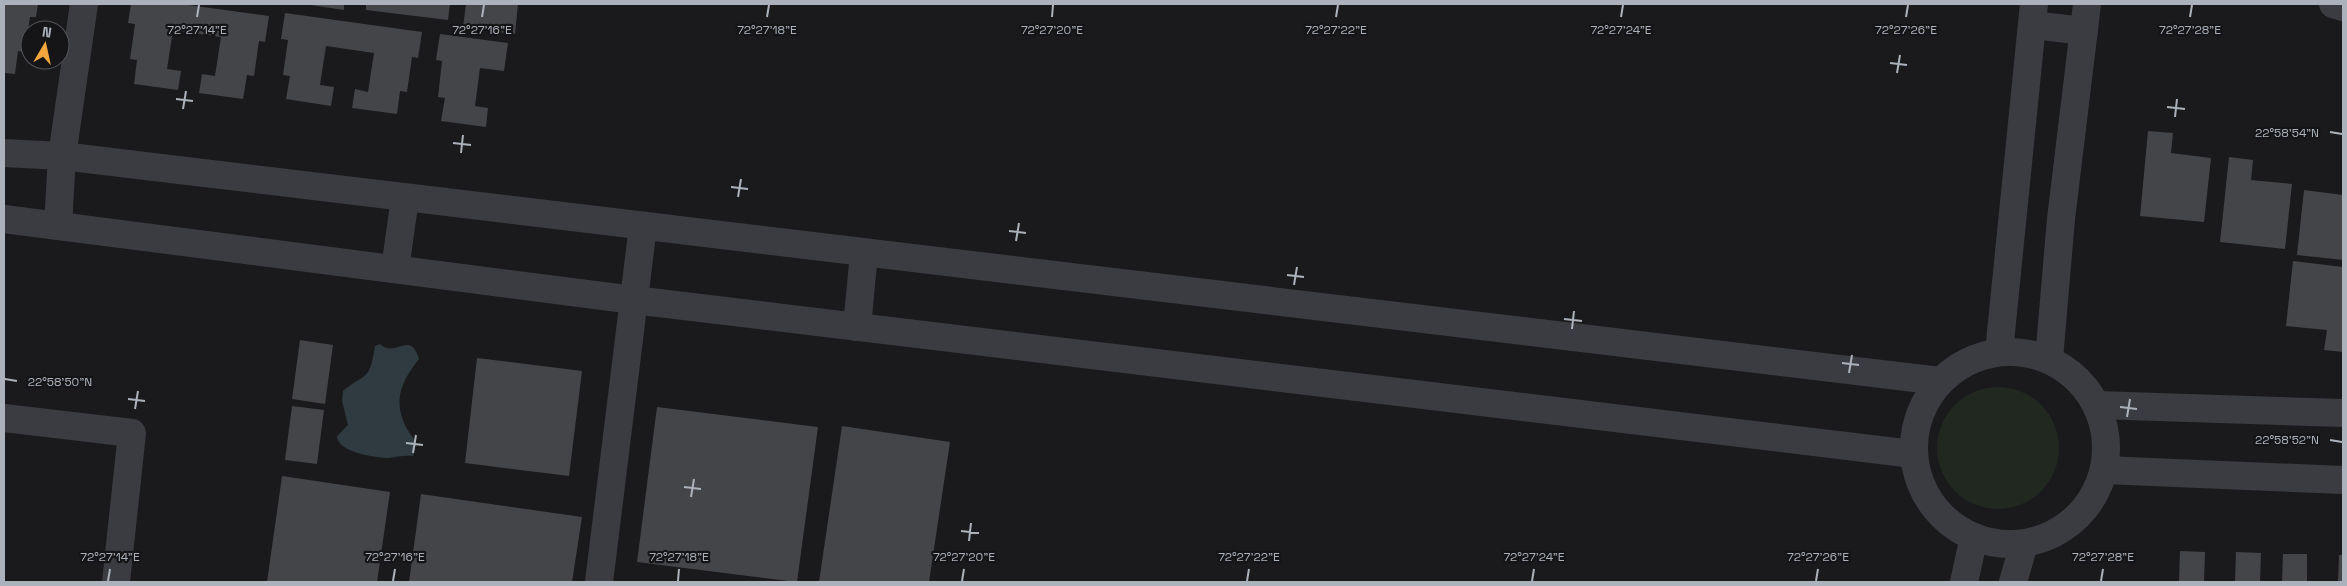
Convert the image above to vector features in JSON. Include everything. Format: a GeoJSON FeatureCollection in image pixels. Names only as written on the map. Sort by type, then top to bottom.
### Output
{"type":"FeatureCollection","features":[{"type":"Feature","properties":{"kind":"street"},"geometry":{"type":"LineString","coordinates":[[58,226],[62,156],[84,4]]}},
{"type":"Feature","properties":{"kind":"street"},"geometry":{"type":"LineString","coordinates":[[2049,360],[2061,219],[2087,4]]}},
{"type":"Feature","properties":{"kind":"street"},"geometry":{"type":"LineString","coordinates":[[1999,352],[2033,14],[2084,31]]}},
{"type":"Feature","properties":{"kind":"street"},"geometry":{"type":"LineString","coordinates":[[4,153],[62,156],[1940,381]]}},
{"type":"Feature","properties":{"kind":"street"},"geometry":{"type":"LineString","coordinates":[[395,269],[405,198]]}},
{"type":"Feature","properties":{"kind":"street"},"geometry":{"type":"LineString","coordinates":[[4,219],[634,300],[1913,454]]}},
{"type":"Feature","properties":{"kind":"street"},"geometry":{"type":"LineString","coordinates":[[599,582],[642,226]]}},
{"type":"Feature","properties":{"kind":"street"},"geometry":{"type":"LineString","coordinates":[[857,327],[864,253]]}},
{"type":"Feature","properties":{"kind":"street"},"geometry":{"type":"LineString","coordinates":[[1999,352],[2025,352],[2049,360],[2068,371],[2084,386],[2097,405],[2104,426],[2107,448],[2104,470],[2096,492],[2084,511],[2066,527],[2046,538],[2024,544],[1998,544],[1974,538],[1950,524],[1931,505],[1918,480],[1913,454],[1915,427],[1924,402],[1940,381],[1967,362],[1999,352]]}},
{"type":"Feature","properties":{"kind":"street"},"geometry":{"type":"LineString","coordinates":[[2097,405],[2343,413]]}},
{"type":"Feature","properties":{"kind":"street"},"geometry":{"type":"LineString","coordinates":[[4,418],[132,433],[116,582]]}},
{"type":"Feature","properties":{"kind":"street"},"geometry":{"type":"LineString","coordinates":[[2104,470],[2343,480]]}},
{"type":"Feature","properties":{"kind":"street"},"geometry":{"type":"LineString","coordinates":[[1964,582],[1974,538]]}},
{"type":"Feature","properties":{"kind":"street"},"geometry":{"type":"LineString","coordinates":[[2013,582],[2024,544]]}},
{"type":"Feature","properties":{"kind":"shaded area"},"geometry":{"type":"Polygon","coordinates":[[[380,344],[386,348],[411,346],[419,359],[404,384],[400,400],[402,417],[416,444],[413,456],[383,458],[358,453],[343,446],[337,436],[348,425],[342,401],[343,391],[369,371],[375,346],[380,344]]]}},
{"type":"Feature","properties":{"kind":"shaded area"},"geometry":{"type":"Polygon","coordinates":[[[1998,387],[2010,388],[2021,392],[2032,397],[2041,405],[2049,414],[2054,425],[2058,436],[2058,460],[2054,471],[2049,482],[2041,491],[2032,499],[2021,504],[2010,508],[1998,509],[1986,508],[1975,504],[1964,499],[1955,491],[1947,482],[1942,471],[1938,460],[1937,448],[1938,436],[1942,425],[1947,414],[1955,405],[1964,397],[1975,392],[1986,388],[1998,387]]]}},
{"type":"Feature","properties":{"kind":"building"},"geometry":{"type":"Polygon","coordinates":[[[4,4],[38,4],[36,17],[30,17],[30,20],[20,20],[20,51],[18,51],[15,74],[4,73],[4,4]]]}},
{"type":"Feature","properties":{"kind":"building"},"geometry":{"type":"Polygon","coordinates":[[[131,4],[181,4],[269,16],[265,42],[259,41],[254,76],[247,75],[243,99],[199,93],[202,74],[215,76],[221,37],[173,30],[167,69],[181,71],[178,90],[134,84],[137,60],[130,59],[135,24],[128,23],[131,4]]]}},
{"type":"Feature","properties":{"kind":"building"},"geometry":{"type":"Polygon","coordinates":[[[304,4],[344,4],[344,10],[304,4]]]}},
{"type":"Feature","properties":{"kind":"building"},"geometry":{"type":"Polygon","coordinates":[[[366,4],[450,4],[448,20],[366,10],[366,4]]]}},
{"type":"Feature","properties":{"kind":"building"},"geometry":{"type":"Polygon","coordinates":[[[466,4],[518,4],[515,34],[463,28],[466,4]]]}},
{"type":"Feature","properties":{"kind":"building"},"geometry":{"type":"Polygon","coordinates":[[[285,13],[422,32],[418,58],[412,57],[407,92],[400,91],[397,114],[352,108],[355,89],[368,92],[374,53],[326,46],[320,85],[334,87],[331,106],[286,99],[290,76],[283,75],[288,40],[281,39],[285,13]]]}},
{"type":"Feature","properties":{"kind":"building"},"geometry":{"type":"Polygon","coordinates":[[[440,34],[508,43],[504,71],[480,68],[475,106],[488,108],[486,127],[441,121],[445,98],[438,97],[442,61],[436,60],[440,34]]]}},
{"type":"Feature","properties":{"kind":"building"},"geometry":{"type":"Polygon","coordinates":[[[2148,131],[2173,133],[2171,153],[2211,158],[2204,222],[2140,216],[2148,131]]]}},
{"type":"Feature","properties":{"kind":"building"},"geometry":{"type":"Polygon","coordinates":[[[2229,157],[2253,160],[2251,180],[2292,184],[2285,249],[2220,242],[2229,157]]]}},
{"type":"Feature","properties":{"kind":"building"},"geometry":{"type":"Polygon","coordinates":[[[2304,190],[2343,195],[2343,260],[2297,255],[2304,190]]]}},
{"type":"Feature","properties":{"kind":"building"},"geometry":{"type":"Polygon","coordinates":[[[2293,261],[2343,267],[2343,352],[2324,350],[2327,330],[2286,326],[2293,261]]]}},
{"type":"Feature","properties":{"kind":"building"},"geometry":{"type":"Polygon","coordinates":[[[300,340],[333,345],[325,404],[292,399],[300,340]]]}},
{"type":"Feature","properties":{"kind":"building"},"geometry":{"type":"Polygon","coordinates":[[[477,358],[582,371],[569,476],[465,463],[477,358]]]}},
{"type":"Feature","properties":{"kind":"building"},"geometry":{"type":"Polygon","coordinates":[[[292,406],[324,410],[317,464],[285,460],[292,406]]]}},
{"type":"Feature","properties":{"kind":"building"},"geometry":{"type":"Polygon","coordinates":[[[657,407],[818,427],[797,582],[637,562],[657,407]]]}},
{"type":"Feature","properties":{"kind":"building"},"geometry":{"type":"Polygon","coordinates":[[[842,426],[950,442],[929,582],[819,582],[842,426]]]}},
{"type":"Feature","properties":{"kind":"building"},"geometry":{"type":"Polygon","coordinates":[[[282,476],[390,492],[377,582],[267,582],[282,476]]]}},
{"type":"Feature","properties":{"kind":"building"},"geometry":{"type":"Polygon","coordinates":[[[421,494],[582,517],[572,582],[409,582],[421,494]]]}},
{"type":"Feature","properties":{"kind":"building"},"geometry":{"type":"Polygon","coordinates":[[[2180,551],[2205,552],[2204,582],[2179,582],[2180,551]]]}},
{"type":"Feature","properties":{"kind":"building"},"geometry":{"type":"Polygon","coordinates":[[[2236,552],[2261,553],[2260,582],[2235,582],[2236,552]]]}},
{"type":"Feature","properties":{"kind":"building"},"geometry":{"type":"Polygon","coordinates":[[[2283,554],[2307,554],[2307,582],[2282,582],[2283,554]]]}},
{"type":"Feature","properties":{"kind":"building"},"geometry":{"type":"Polygon","coordinates":[[[2339,555],[2343,555],[2343,582],[2338,582],[2339,555]]]}}]}
